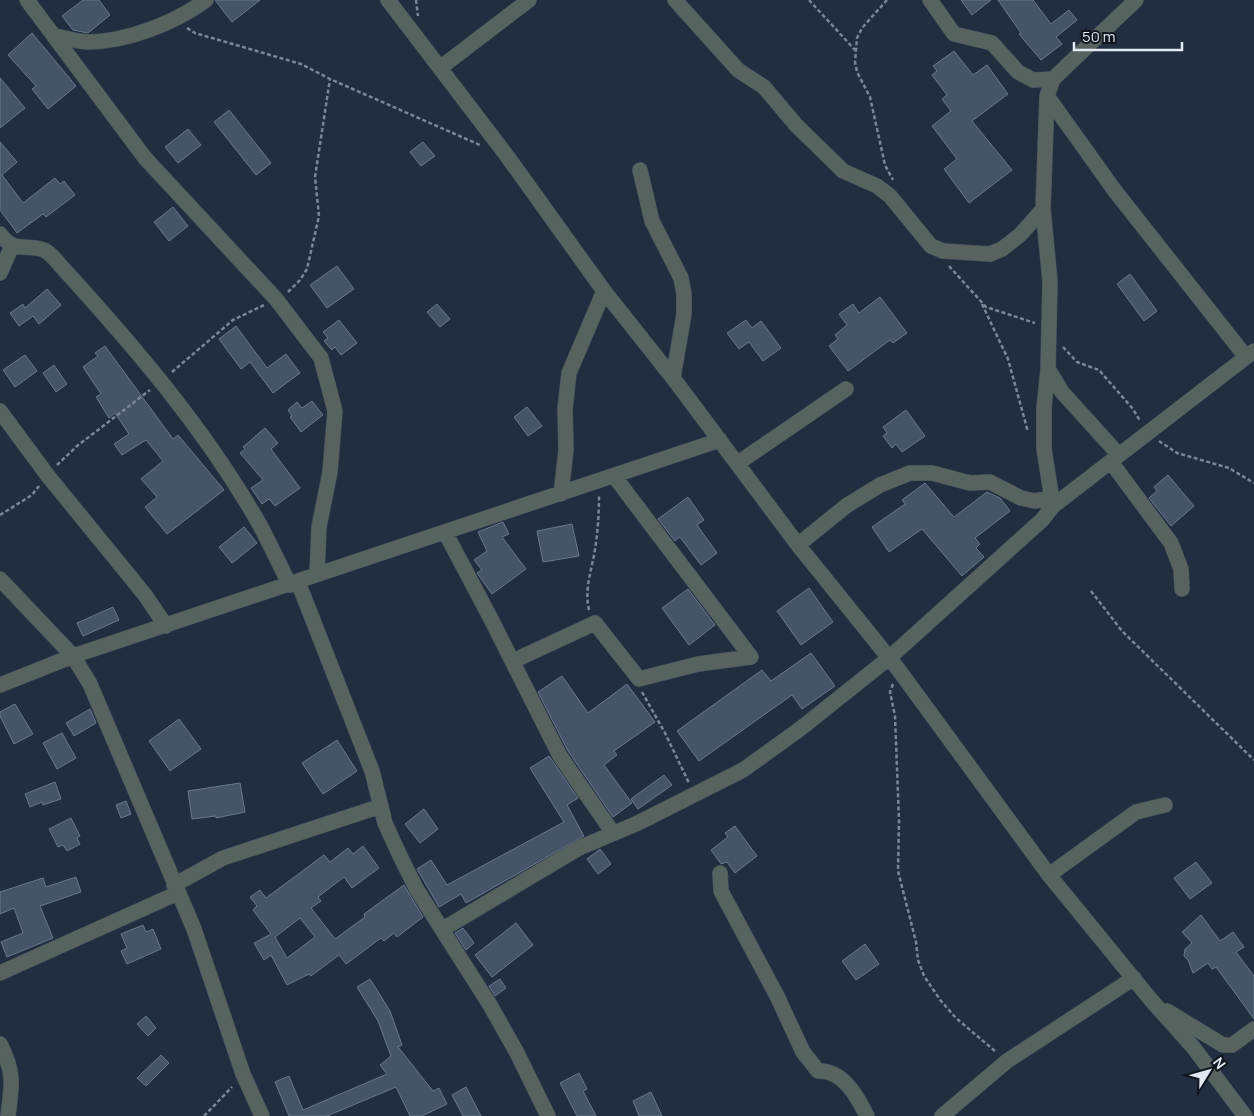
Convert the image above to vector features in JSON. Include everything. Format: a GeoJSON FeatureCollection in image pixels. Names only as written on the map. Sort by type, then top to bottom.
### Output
{"type":"FeatureCollection","features":[{"type":"Feature","properties":{"kind":"street"},"geometry":{"type":"LineString","coordinates":[[26,0],[55,36],[87,82],[145,158],[276,299],[321,358],[335,411],[330,472],[319,527],[317,574]]}},
{"type":"Feature","properties":{"kind":"street"},"geometry":{"type":"LineString","coordinates":[[55,36],[89,42],[126,37],[172,20],[206,0]]}},
{"type":"Feature","properties":{"kind":"street"},"geometry":{"type":"LineString","coordinates":[[388,0],[604,291],[674,378],[798,545],[894,664],[1048,875],[1151,1000],[1193,1046],[1245,1116]]}},
{"type":"Feature","properties":{"kind":"street"},"geometry":{"type":"LineString","coordinates":[[440,68],[529,0]]}},
{"type":"Feature","properties":{"kind":"street"},"geometry":{"type":"LineString","coordinates":[[675,0],[733,65],[764,87],[796,125],[843,171],[877,186],[897,203],[931,246],[943,251],[990,254],[1002,249],[1020,235],[1044,209]]}},
{"type":"Feature","properties":{"kind":"street"},"geometry":{"type":"LineString","coordinates":[[930,0],[954,34],[992,43],[1018,72],[1033,80],[1053,79]]}},
{"type":"Feature","properties":{"kind":"street"},"geometry":{"type":"LineString","coordinates":[[1053,502],[1044,449],[1050,281],[1044,209],[1047,96],[1053,79],[1136,0]]}},
{"type":"Feature","properties":{"kind":"street"},"geometry":{"type":"LineString","coordinates":[[443,929],[540,870],[742,770],[894,664],[1042,520],[1053,502],[1115,459],[1250,354],[1160,249],[1079,143],[1047,96]]}},
{"type":"Feature","properties":{"kind":"street"},"geometry":{"type":"LineString","coordinates":[[640,170],[652,221],[681,278],[684,294],[684,314],[674,378]]}},
{"type":"Feature","properties":{"kind":"street"},"geometry":{"type":"LineString","coordinates":[[0,234],[12,246],[43,250],[52,256],[93,301],[160,382],[223,467],[261,527],[294,583],[372,771],[385,823],[417,890],[443,929],[517,1053],[548,1116]]}},
{"type":"Feature","properties":{"kind":"street"},"geometry":{"type":"LineString","coordinates":[[0,273],[12,246]]}},
{"type":"Feature","properties":{"kind":"street"},"geometry":{"type":"LineString","coordinates":[[561,494],[566,450],[565,409],[569,373],[604,291]]}},
{"type":"Feature","properties":{"kind":"street"},"geometry":{"type":"LineString","coordinates":[[1048,369],[1062,392],[1115,459],[1172,543],[1180,569],[1182,589]]}},
{"type":"Feature","properties":{"kind":"street"},"geometry":{"type":"LineString","coordinates":[[738,463],[846,389]]}},
{"type":"Feature","properties":{"kind":"street"},"geometry":{"type":"LineString","coordinates":[[0,411],[48,476],[145,595],[166,626]]}},
{"type":"Feature","properties":{"kind":"street"},"geometry":{"type":"LineString","coordinates":[[0,684],[74,656],[720,440]]}},
{"type":"Feature","properties":{"kind":"street"},"geometry":{"type":"LineString","coordinates":[[798,545],[846,506],[880,485],[910,473],[932,473],[970,483],[990,482],[1021,498],[1035,502],[1053,502]]}},
{"type":"Feature","properties":{"kind":"street"},"geometry":{"type":"LineString","coordinates":[[513,661],[595,624],[639,679],[698,664],[752,657],[614,476]]}},
{"type":"Feature","properties":{"kind":"street"},"geometry":{"type":"LineString","coordinates":[[445,532],[513,661],[560,756],[613,833]]}},
{"type":"Feature","properties":{"kind":"street"},"geometry":{"type":"LineString","coordinates":[[0,578],[74,656],[90,684],[194,928],[243,1074],[262,1116]]}},
{"type":"Feature","properties":{"kind":"street"},"geometry":{"type":"LineString","coordinates":[[1048,875],[1136,812],[1165,804]]}},
{"type":"Feature","properties":{"kind":"street"},"geometry":{"type":"LineString","coordinates":[[0,973],[176,889],[222,858],[381,806]]}},
{"type":"Feature","properties":{"kind":"street"},"geometry":{"type":"LineString","coordinates":[[720,873],[721,891],[777,996],[803,1052],[818,1071],[828,1071],[854,1089],[867,1116]]}},
{"type":"Feature","properties":{"kind":"street"},"geometry":{"type":"LineString","coordinates":[[942,1116],[1007,1061],[1134,978]]}},
{"type":"Feature","properties":{"kind":"street"},"geometry":{"type":"LineString","coordinates":[[1151,1000],[1223,1045],[1232,1045],[1254,1029]]}},
{"type":"Feature","properties":{"kind":"street"},"geometry":{"type":"LineString","coordinates":[[0,1044],[10,1067],[13,1085],[8,1116]]}},
{"type":"Feature","properties":{"kind":"path"},"geometry":{"type":"LineString","coordinates":[[809,0],[855,50]]}},
{"type":"Feature","properties":{"kind":"path"},"geometry":{"type":"LineString","coordinates":[[887,0],[862,28],[855,50],[857,72],[870,97],[882,157],[893,180],[897,203]]}},
{"type":"Feature","properties":{"kind":"path"},"geometry":{"type":"LineString","coordinates":[[172,20],[195,33],[301,64],[330,79],[481,145]]}},
{"type":"Feature","properties":{"kind":"path"},"geometry":{"type":"LineString","coordinates":[[0,515],[32,495],[77,446],[160,382],[233,320],[290,291],[300,280],[307,269],[319,216],[315,178],[330,79]]}},
{"type":"Feature","properties":{"kind":"path"},"geometry":{"type":"LineString","coordinates":[[949,265],[986,307],[1037,323],[1049,330],[1077,362],[1099,370],[1133,409],[1148,434],[1177,453],[1229,468],[1254,483]]}},
{"type":"Feature","properties":{"kind":"path"},"geometry":{"type":"LineString","coordinates":[[980,300],[1008,359],[1029,434]]}},
{"type":"Feature","properties":{"kind":"path"},"geometry":{"type":"LineString","coordinates":[[1091,591],[1122,632],[1254,760]]}},
{"type":"Feature","properties":{"kind":"path"},"geometry":{"type":"LineString","coordinates":[[894,664],[890,692],[895,716],[899,820],[898,871],[916,942],[918,960],[924,976],[941,1001],[962,1023],[1007,1061]]}},
{"type":"Feature","properties":{"kind":"path"},"geometry":{"type":"LineString","coordinates":[[204,1116],[243,1074]]}},
{"type":"Feature","properties":{"kind":"building"},"geometry":{"type":"Polygon","coordinates":[[[83,0],[99,0],[110,15],[88,33],[73,30],[62,16],[83,0]]]}},
{"type":"Feature","properties":{"kind":"building"},"geometry":{"type":"Polygon","coordinates":[[[215,0],[260,0],[232,22],[215,0]]]}},
{"type":"Feature","properties":{"kind":"building"},"geometry":{"type":"Polygon","coordinates":[[[961,0],[991,0],[972,15],[961,0]]]}},
{"type":"Feature","properties":{"kind":"building"},"geometry":{"type":"Polygon","coordinates":[[[998,0],[1033,0],[1051,24],[1069,10],[1077,20],[1056,37],[1062,44],[1041,60],[1019,34],[1021,33],[998,0]]]}},
{"type":"Feature","properties":{"kind":"building"},"geometry":{"type":"Polygon","coordinates":[[[32,33],[76,86],[48,109],[32,89],[36,86],[8,55],[32,33]]]}},
{"type":"Feature","properties":{"kind":"building"},"geometry":{"type":"Polygon","coordinates":[[[954,51],[973,75],[987,65],[1008,94],[972,121],[1012,170],[969,203],[944,169],[957,159],[932,126],[951,111],[942,99],[947,95],[932,75],[937,71],[933,66],[954,51]]]}},
{"type":"Feature","properties":{"kind":"building"},"geometry":{"type":"Polygon","coordinates":[[[0,78],[25,108],[0,128],[0,78]]]}},
{"type":"Feature","properties":{"kind":"building"},"geometry":{"type":"Polygon","coordinates":[[[229,110],[271,163],[256,175],[214,122],[229,110]]]}},
{"type":"Feature","properties":{"kind":"building"},"geometry":{"type":"Polygon","coordinates":[[[188,129],[201,145],[178,163],[165,147],[188,129]]]}},
{"type":"Feature","properties":{"kind":"building"},"geometry":{"type":"Polygon","coordinates":[[[0,142],[17,162],[2,175],[23,203],[55,178],[60,184],[64,181],[75,195],[46,217],[43,214],[17,233],[0,210],[0,142]]]}},
{"type":"Feature","properties":{"kind":"building"},"geometry":{"type":"Polygon","coordinates":[[[423,142],[435,156],[421,166],[410,152],[423,142]]]}},
{"type":"Feature","properties":{"kind":"building"},"geometry":{"type":"Polygon","coordinates":[[[173,207],[188,226],[169,241],[154,222],[173,207]]]}},
{"type":"Feature","properties":{"kind":"building"},"geometry":{"type":"Polygon","coordinates":[[[337,266],[354,289],[327,308],[310,285],[337,266]]]}},
{"type":"Feature","properties":{"kind":"building"},"geometry":{"type":"Polygon","coordinates":[[[1130,274],[1157,311],[1144,321],[1117,284],[1130,274]]]}},
{"type":"Feature","properties":{"kind":"building"},"geometry":{"type":"Polygon","coordinates":[[[47,289],[61,305],[39,324],[33,316],[19,326],[10,313],[23,304],[25,308],[47,289]]]}},
{"type":"Feature","properties":{"kind":"building"},"geometry":{"type":"Polygon","coordinates":[[[880,297],[907,333],[893,343],[890,340],[848,371],[829,346],[838,339],[835,335],[847,325],[839,314],[853,304],[859,313],[880,297]]]}},
{"type":"Feature","properties":{"kind":"building"},"geometry":{"type":"Polygon","coordinates":[[[437,304],[450,319],[440,327],[427,312],[437,304]]]}},
{"type":"Feature","properties":{"kind":"building"},"geometry":{"type":"Polygon","coordinates":[[[339,320],[357,343],[341,355],[335,347],[332,350],[324,341],[328,338],[323,332],[339,320]]]}},
{"type":"Feature","properties":{"kind":"building"},"geometry":{"type":"Polygon","coordinates":[[[746,320],[752,328],[761,321],[781,348],[763,361],[749,342],[739,349],[727,333],[746,320]]]}},
{"type":"Feature","properties":{"kind":"building"},"geometry":{"type":"Polygon","coordinates":[[[236,326],[267,368],[286,354],[300,373],[273,393],[250,362],[241,369],[219,339],[236,326]]]}},
{"type":"Feature","properties":{"kind":"building"},"geometry":{"type":"Polygon","coordinates":[[[105,346],[173,439],[178,435],[224,490],[167,534],[145,507],[157,497],[141,479],[163,461],[146,440],[122,455],[114,444],[129,434],[115,413],[109,418],[96,397],[101,394],[83,367],[98,356],[95,353],[105,346]]]}},
{"type":"Feature","properties":{"kind":"building"},"geometry":{"type":"Polygon","coordinates":[[[25,355],[37,371],[15,387],[3,370],[25,355]]]}},
{"type":"Feature","properties":{"kind":"building"},"geometry":{"type":"Polygon","coordinates":[[[54,365],[67,384],[56,392],[43,373],[54,365]]]}},
{"type":"Feature","properties":{"kind":"building"},"geometry":{"type":"Polygon","coordinates":[[[312,401],[323,415],[301,432],[290,417],[292,416],[288,410],[297,402],[302,408],[312,401]]]}},
{"type":"Feature","properties":{"kind":"building"},"geometry":{"type":"Polygon","coordinates":[[[527,407],[542,426],[528,436],[514,417],[527,407]]]}},
{"type":"Feature","properties":{"kind":"building"},"geometry":{"type":"Polygon","coordinates":[[[906,410],[925,436],[902,452],[896,444],[892,448],[883,436],[887,433],[883,427],[906,410]]]}},
{"type":"Feature","properties":{"kind":"building"},"geometry":{"type":"Polygon","coordinates":[[[265,428],[278,443],[271,449],[300,488],[275,506],[269,499],[262,504],[251,488],[263,480],[240,453],[245,449],[243,447],[265,428]]]}},
{"type":"Feature","properties":{"kind":"building"},"geometry":{"type":"Polygon","coordinates":[[[1168,475],[1194,506],[1171,526],[1149,498],[1157,491],[1154,487],[1168,475]]]}},
{"type":"Feature","properties":{"kind":"building"},"geometry":{"type":"Polygon","coordinates":[[[925,483],[954,517],[987,492],[1000,498],[1010,511],[975,538],[980,544],[976,548],[984,557],[962,576],[922,529],[889,552],[872,527],[905,504],[902,500],[925,483]]]}},
{"type":"Feature","properties":{"kind":"building"},"geometry":{"type":"Polygon","coordinates":[[[688,497],[704,520],[697,525],[717,553],[701,565],[680,537],[675,541],[658,519],[688,497]]]}},
{"type":"Feature","properties":{"kind":"building"},"geometry":{"type":"Polygon","coordinates":[[[503,522],[509,534],[502,537],[526,569],[492,594],[477,573],[482,570],[474,560],[487,551],[478,532],[503,522]]]}},
{"type":"Feature","properties":{"kind":"building"},"geometry":{"type":"Polygon","coordinates":[[[572,524],[579,556],[543,562],[537,531],[572,524]]]}},
{"type":"Feature","properties":{"kind":"building"},"geometry":{"type":"Polygon","coordinates":[[[244,527],[257,543],[232,563],[219,547],[244,527]]]}},
{"type":"Feature","properties":{"kind":"building"},"geometry":{"type":"Polygon","coordinates":[[[809,588],[833,622],[801,645],[777,611],[809,588]]]}},
{"type":"Feature","properties":{"kind":"building"},"geometry":{"type":"Polygon","coordinates":[[[688,589],[715,625],[689,645],[662,608],[688,589]]]}},
{"type":"Feature","properties":{"kind":"building"},"geometry":{"type":"Polygon","coordinates":[[[113,607],[119,620],[83,636],[77,623],[113,607]]]}},
{"type":"Feature","properties":{"kind":"building"},"geometry":{"type":"Polygon","coordinates":[[[811,653],[835,686],[802,709],[792,695],[699,761],[677,731],[762,670],[771,681],[811,653]]]}},
{"type":"Feature","properties":{"kind":"building"},"geometry":{"type":"Polygon","coordinates":[[[562,676],[588,713],[627,684],[655,722],[614,751],[617,755],[604,765],[632,803],[613,817],[568,751],[538,692],[562,676]]]}},
{"type":"Feature","properties":{"kind":"building"},"geometry":{"type":"Polygon","coordinates":[[[15,704],[33,734],[14,744],[0,716],[0,712],[15,704]]]}},
{"type":"Feature","properties":{"kind":"building"},"geometry":{"type":"Polygon","coordinates":[[[90,709],[96,723],[74,736],[66,723],[90,709]]]}},
{"type":"Feature","properties":{"kind":"building"},"geometry":{"type":"Polygon","coordinates":[[[179,719],[201,749],[170,771],[149,741],[179,719]]]}},
{"type":"Feature","properties":{"kind":"building"},"geometry":{"type":"Polygon","coordinates":[[[62,733],[76,758],[57,769],[43,743],[62,733]]]}},
{"type":"Feature","properties":{"kind":"building"},"geometry":{"type":"Polygon","coordinates":[[[337,740],[357,771],[323,794],[302,763],[337,740]]]}},
{"type":"Feature","properties":{"kind":"building"},"geometry":{"type":"Polygon","coordinates":[[[549,756],[578,798],[567,805],[584,836],[466,903],[461,894],[439,907],[417,869],[431,860],[447,885],[564,822],[530,768],[549,756]]]}},
{"type":"Feature","properties":{"kind":"building"},"geometry":{"type":"Polygon","coordinates":[[[664,775],[672,785],[638,809],[631,799],[664,775]]]}},
{"type":"Feature","properties":{"kind":"building"},"geometry":{"type":"Polygon","coordinates":[[[55,782],[61,799],[43,805],[42,802],[30,807],[25,794],[55,782]]]}},
{"type":"Feature","properties":{"kind":"building"},"geometry":{"type":"Polygon","coordinates":[[[240,783],[245,812],[216,818],[216,816],[192,819],[188,791],[240,783]]]}},
{"type":"Feature","properties":{"kind":"building"},"geometry":{"type":"Polygon","coordinates":[[[126,801],[131,814],[121,818],[116,805],[126,801]]]}},
{"type":"Feature","properties":{"kind":"building"},"geometry":{"type":"Polygon","coordinates":[[[424,809],[438,829],[420,843],[405,824],[424,809]]]}},
{"type":"Feature","properties":{"kind":"building"},"geometry":{"type":"Polygon","coordinates":[[[71,818],[80,836],[77,838],[80,844],[67,851],[63,845],[58,847],[49,829],[71,818]]]}},
{"type":"Feature","properties":{"kind":"building"},"geometry":{"type":"Polygon","coordinates":[[[735,826],[757,856],[735,873],[727,862],[721,864],[711,850],[728,837],[725,833],[735,826]]]}},
{"type":"Feature","properties":{"kind":"building"},"geometry":{"type":"Polygon","coordinates":[[[363,846],[379,868],[352,888],[344,877],[318,897],[321,901],[311,908],[335,939],[365,917],[364,914],[404,885],[423,917],[397,937],[394,933],[384,941],[381,938],[346,964],[339,955],[311,976],[309,974],[287,985],[271,955],[264,960],[254,943],[271,934],[253,910],[257,906],[250,897],[260,890],[266,898],[324,855],[330,862],[348,848],[353,854],[363,846]],[[300,918],[275,937],[287,958],[315,937],[300,918]]]}},
{"type":"Feature","properties":{"kind":"building"},"geometry":{"type":"Polygon","coordinates":[[[600,849],[611,864],[598,874],[587,859],[600,849]]]}},
{"type":"Feature","properties":{"kind":"building"},"geometry":{"type":"Polygon","coordinates":[[[1196,862],[1212,883],[1190,899],[1174,878],[1196,862]]]}},
{"type":"Feature","properties":{"kind":"building"},"geometry":{"type":"Polygon","coordinates":[[[76,877],[81,892],[40,906],[53,938],[7,957],[1,942],[23,933],[14,908],[0,914],[0,892],[43,878],[46,887],[76,877]]]}},
{"type":"Feature","properties":{"kind":"building"},"geometry":{"type":"Polygon","coordinates":[[[1201,915],[1220,941],[1233,932],[1244,947],[1236,952],[1254,976],[1254,1019],[1216,967],[1212,969],[1208,963],[1193,973],[1188,960],[1184,956],[1185,949],[1192,943],[1182,932],[1201,915]]]}},
{"type":"Feature","properties":{"kind":"building"},"geometry":{"type":"Polygon","coordinates":[[[516,923],[533,945],[492,977],[475,955],[516,923]]]}},
{"type":"Feature","properties":{"kind":"building"},"geometry":{"type":"Polygon","coordinates":[[[143,925],[146,932],[153,929],[161,949],[127,964],[121,951],[127,948],[121,934],[143,925]]]}},
{"type":"Feature","properties":{"kind":"building"},"geometry":{"type":"Polygon","coordinates":[[[463,928],[474,943],[466,950],[455,933],[463,928]]]}},
{"type":"Feature","properties":{"kind":"building"},"geometry":{"type":"Polygon","coordinates":[[[865,944],[879,964],[856,980],[842,961],[865,944]]]}},
{"type":"Feature","properties":{"kind":"building"},"geometry":{"type":"Polygon","coordinates":[[[370,979],[390,1011],[402,1045],[398,1047],[433,1091],[439,1088],[447,1104],[422,1116],[410,1116],[396,1087],[327,1116],[289,1116],[275,1082],[289,1076],[303,1110],[387,1074],[380,1065],[391,1056],[378,1021],[357,987],[370,979]]]}},
{"type":"Feature","properties":{"kind":"building"},"geometry":{"type":"Polygon","coordinates":[[[500,979],[506,988],[495,996],[489,986],[500,979]]]}},
{"type":"Feature","properties":{"kind":"building"},"geometry":{"type":"Polygon","coordinates":[[[146,1016],[156,1028],[148,1036],[137,1024],[146,1016]]]}},
{"type":"Feature","properties":{"kind":"building"},"geometry":{"type":"Polygon","coordinates":[[[161,1055],[169,1063],[146,1086],[137,1078],[161,1055]]]}},
{"type":"Feature","properties":{"kind":"building"},"geometry":{"type":"Polygon","coordinates":[[[579,1073],[587,1089],[583,1091],[596,1116],[577,1116],[560,1083],[579,1073]]]}},
{"type":"Feature","properties":{"kind":"building"},"geometry":{"type":"Polygon","coordinates":[[[466,1087],[481,1116],[463,1116],[452,1095],[466,1087]]]}},
{"type":"Feature","properties":{"kind":"building"},"geometry":{"type":"Polygon","coordinates":[[[651,1092],[662,1116],[639,1116],[633,1101],[651,1092]]]}}]}
